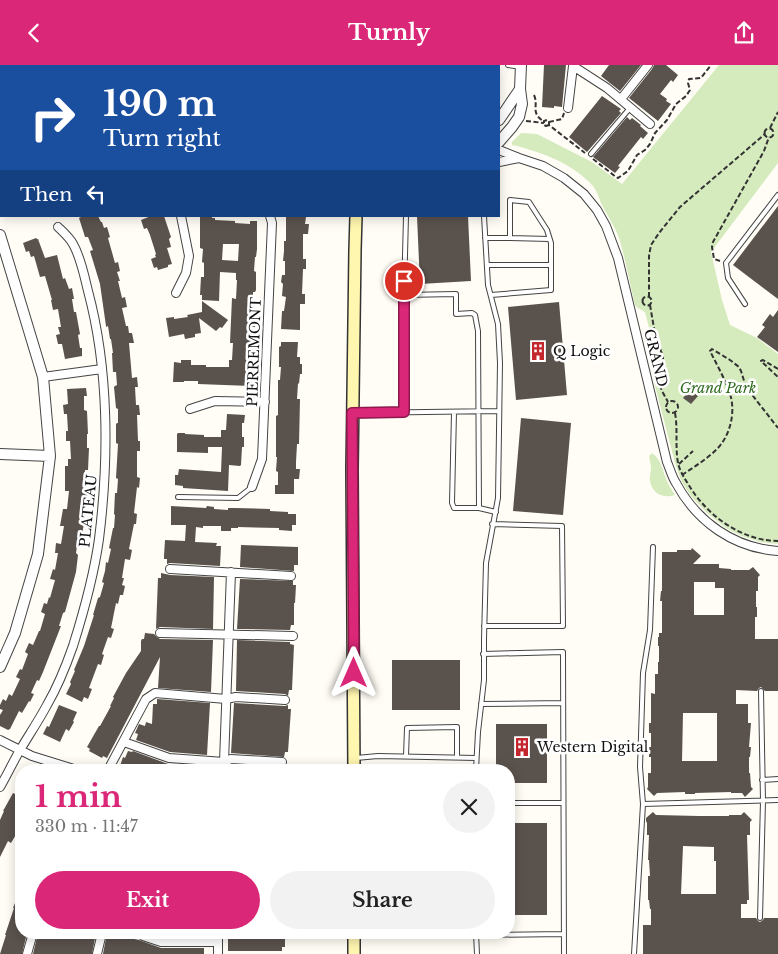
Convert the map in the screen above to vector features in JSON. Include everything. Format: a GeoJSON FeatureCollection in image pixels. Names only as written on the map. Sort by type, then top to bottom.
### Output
{"type":"FeatureCollection","features":[{"type":"Feature","properties":{"kind":"main road"},"geometry":{"type":"LineString","coordinates":[[354,764],[352,413],[356,217]]}},
{"type":"Feature","properties":{"kind":"main road"},"geometry":{"type":"LineString","coordinates":[[354,939],[354,954]]}},
{"type":"Feature","properties":{"kind":"street"},"geometry":{"type":"LineString","coordinates":[[621,99],[648,65]]}},
{"type":"Feature","properties":{"kind":"street"},"geometry":{"type":"LineString","coordinates":[[500,141],[519,117],[522,104],[520,89],[521,66]]}},
{"type":"Feature","properties":{"kind":"street"},"geometry":{"type":"LineString","coordinates":[[566,109],[573,66],[607,88],[650,125]]}},
{"type":"Feature","properties":{"kind":"street"},"geometry":{"type":"LineString","coordinates":[[500,119],[520,89]]}},
{"type":"Feature","properties":{"kind":"street","name":"GRAND"},"geometry":{"type":"LineString","coordinates":[[500,149],[564,177],[584,194],[606,226],[618,258],[667,462],[684,496],[700,517],[732,539],[755,547],[778,551]]}},
{"type":"Feature","properties":{"kind":"street"},"geometry":{"type":"LineString","coordinates":[[500,162],[519,158]]}},
{"type":"Feature","properties":{"kind":"street"},"geometry":{"type":"LineString","coordinates":[[176,293],[186,273],[189,255],[181,217]]}},
{"type":"Feature","properties":{"kind":"street","name":"PIERREMONT"},"geometry":{"type":"LineString","coordinates":[[252,487],[262,459],[272,223],[270,217]]}},
{"type":"Feature","properties":{"kind":"street","name":"PLATEAU"},"geometry":{"type":"LineString","coordinates":[[0,787],[48,704],[63,672],[88,594],[99,541],[104,482],[105,423],[102,369],[94,314],[81,261],[74,245],[58,227]]}},
{"type":"Feature","properties":{"kind":"street"},"geometry":{"type":"LineString","coordinates":[[0,235],[43,377],[50,456],[38,554],[15,633],[0,667]]}},
{"type":"Feature","properties":{"kind":"street"},"geometry":{"type":"LineString","coordinates":[[43,377],[102,369]]}},
{"type":"Feature","properties":{"kind":"street"},"geometry":{"type":"LineString","coordinates":[[190,409],[215,401],[265,402]]}},
{"type":"Feature","properties":{"kind":"street"},"geometry":{"type":"LineString","coordinates":[[0,454],[50,456]]}},
{"type":"Feature","properties":{"kind":"street"},"geometry":{"type":"LineString","coordinates":[[170,569],[290,575]]}},
{"type":"Feature","properties":{"kind":"street"},"geometry":{"type":"LineString","coordinates":[[223,764],[231,572]]}},
{"type":"Feature","properties":{"kind":"street"},"geometry":{"type":"LineString","coordinates":[[160,633],[293,636]]}},
{"type":"Feature","properties":{"kind":"street"},"geometry":{"type":"LineString","coordinates":[[112,764],[146,699],[155,693],[226,699],[236,697],[285,700]]}},
{"type":"Feature","properties":{"kind":"street"},"geometry":{"type":"LineString","coordinates":[[0,740],[32,757],[55,764]]}},
{"type":"Feature","properties":{"kind":"street"},"geometry":{"type":"LineString","coordinates":[[124,743],[168,758],[209,764]]}},
{"type":"Feature","properties":{"kind":"street"},"geometry":{"type":"LineString","coordinates":[[225,764],[231,759],[282,762]]}},
{"type":"Feature","properties":{"kind":"street"},"geometry":{"type":"LineString","coordinates":[[26,954],[31,939]]}},
{"type":"Feature","properties":{"kind":"street"},"geometry":{"type":"LineString","coordinates":[[97,954],[101,939]]}},
{"type":"Feature","properties":{"kind":"street"},"geometry":{"type":"LineString","coordinates":[[152,939],[161,942],[218,942],[218,954]]}},
{"type":"Feature","properties":{"kind":"lane"},"geometry":{"type":"LineString","coordinates":[[508,65],[521,66]]}},
{"type":"Feature","properties":{"kind":"lane"},"geometry":{"type":"LineString","coordinates":[[591,154],[630,108]]}},
{"type":"Feature","properties":{"kind":"lane"},"geometry":{"type":"LineString","coordinates":[[744,304],[728,277],[726,263],[778,195]]}},
{"type":"Feature","properties":{"kind":"lane"},"geometry":{"type":"LineString","coordinates":[[491,295],[551,290],[550,239],[547,230],[529,202],[510,200],[510,238]]}},
{"type":"Feature","properties":{"kind":"lane"},"geometry":{"type":"LineString","coordinates":[[404,412],[406,217]]}},
{"type":"Feature","properties":{"kind":"lane"},"geometry":{"type":"LineString","coordinates":[[476,764],[484,679],[486,563],[498,498],[500,363],[498,323],[488,285],[484,217]]}},
{"type":"Feature","properties":{"kind":"lane"},"geometry":{"type":"LineString","coordinates":[[485,238],[550,239]]}},
{"type":"Feature","properties":{"kind":"lane"},"geometry":{"type":"LineString","coordinates":[[488,265],[551,265]]}},
{"type":"Feature","properties":{"kind":"lane"},"geometry":{"type":"LineString","coordinates":[[404,295],[456,295],[456,313],[472,313],[475,315],[478,331],[480,411],[479,508]]}},
{"type":"Feature","properties":{"kind":"lane"},"geometry":{"type":"LineString","coordinates":[[454,411],[452,503],[454,508],[479,508],[496,511]]}},
{"type":"Feature","properties":{"kind":"lane"},"geometry":{"type":"LineString","coordinates":[[352,413],[499,411]]}},
{"type":"Feature","properties":{"kind":"lane"},"geometry":{"type":"LineString","coordinates":[[178,497],[238,498],[252,487]]}},
{"type":"Feature","properties":{"kind":"lane"},"geometry":{"type":"LineString","coordinates":[[484,626],[563,626],[562,526],[492,524]]}},
{"type":"Feature","properties":{"kind":"lane"},"geometry":{"type":"LineString","coordinates":[[634,954],[643,804],[640,767],[644,673],[650,629],[653,547]]}},
{"type":"Feature","properties":{"kind":"lane"},"geometry":{"type":"LineString","coordinates":[[484,654],[563,652],[564,954]]}},
{"type":"Feature","properties":{"kind":"lane"},"geometry":{"type":"LineString","coordinates":[[760,918],[761,691]]}},
{"type":"Feature","properties":{"kind":"lane"},"geometry":{"type":"LineString","coordinates":[[482,705],[563,703]]}},
{"type":"Feature","properties":{"kind":"lane"},"geometry":{"type":"LineString","coordinates":[[406,756],[407,728],[457,727],[457,757]]}},
{"type":"Feature","properties":{"kind":"lane"},"geometry":{"type":"LineString","coordinates":[[354,758],[378,756],[476,758]]}},
{"type":"Feature","properties":{"kind":"lane"},"geometry":{"type":"LineString","coordinates":[[762,780],[778,779]]}},
{"type":"Feature","properties":{"kind":"lane"},"geometry":{"type":"LineString","coordinates":[[643,804],[778,800]]}},
{"type":"Feature","properties":{"kind":"lane"},"geometry":{"type":"LineString","coordinates":[[515,803],[563,803]]}},
{"type":"Feature","properties":{"kind":"lane"},"geometry":{"type":"LineString","coordinates":[[515,934],[564,934]]}},
{"type":"Feature","properties":{"kind":"lane"},"geometry":{"type":"LineString","coordinates":[[476,939],[476,954]]}},
{"type":"Feature","properties":{"kind":"path"},"geometry":{"type":"LineString","coordinates":[[618,178],[628,171],[637,155],[650,144],[655,133],[667,120],[676,104],[686,96],[690,90],[689,79],[701,77],[711,65]]}},
{"type":"Feature","properties":{"kind":"path"},"geometry":{"type":"LineString","coordinates":[[534,95],[536,98],[535,112],[546,126],[549,123],[562,119],[566,109]]}},
{"type":"Feature","properties":{"kind":"path"},"geometry":{"type":"LineString","coordinates":[[675,413],[666,410],[668,402],[660,383],[663,357],[655,334],[650,305],[652,299],[648,297],[651,245],[680,207],[765,134],[766,129],[770,128],[778,112]]}},
{"type":"Feature","properties":{"kind":"path"},"geometry":{"type":"LineString","coordinates":[[526,121],[544,122],[547,120],[561,135]]}},
{"type":"Feature","properties":{"kind":"path"},"geometry":{"type":"LineString","coordinates":[[726,263],[714,259],[713,242],[764,151],[769,137],[773,135],[778,127]]}},
{"type":"Feature","properties":{"kind":"path"},"geometry":{"type":"LineString","coordinates":[[770,128],[774,132]]}},
{"type":"Feature","properties":{"kind":"path"},"geometry":{"type":"LineString","coordinates":[[765,134],[769,137]]}},
{"type":"Feature","properties":{"kind":"path"},"geometry":{"type":"LineString","coordinates":[[648,297],[644,297],[642,302],[645,305],[650,305]]}},
{"type":"Feature","properties":{"kind":"path"},"geometry":{"type":"LineString","coordinates":[[682,475],[718,449],[729,430],[732,406],[730,395],[710,351],[712,349],[738,367],[746,387],[778,428]]}},
{"type":"Feature","properties":{"kind":"path"},"geometry":{"type":"LineString","coordinates":[[778,369],[763,360],[761,361],[778,377]]}},
{"type":"Feature","properties":{"kind":"path"},"geometry":{"type":"LineString","coordinates":[[668,402],[675,402],[678,405],[675,413],[679,464],[682,475],[695,496],[708,510],[735,530],[752,536],[778,541]]}},
{"type":"Feature","properties":{"kind":"path"},"geometry":{"type":"LineString","coordinates":[[679,464],[693,451]]}},
{"type":"Feature","properties":{"kind":"green space","name":"Grand Park"},"geometry":{"type":"Polygon","coordinates":[[[719,65],[778,65],[778,163],[711,252],[730,325],[757,338],[778,354],[778,544],[760,542],[726,528],[706,512],[690,495],[681,480],[675,463],[653,378],[659,367],[645,312],[635,305],[618,236],[596,190],[576,171],[556,159],[512,145],[512,142],[521,133],[537,134],[592,162],[622,184],[719,65]]]}},
{"type":"Feature","properties":{"kind":"green space"},"geometry":{"type":"Polygon","coordinates":[[[652,453],[660,462],[675,495],[663,496],[653,489],[650,479],[651,467],[649,456],[652,453]]]}},
{"type":"Feature","properties":{"kind":"building"},"geometry":{"type":"Polygon","coordinates":[[[544,65],[566,65],[562,107],[542,107],[544,65]]]}},
{"type":"Feature","properties":{"kind":"building"},"geometry":{"type":"Polygon","coordinates":[[[609,65],[641,65],[620,91],[601,76],[609,65]]]}},
{"type":"Feature","properties":{"kind":"building"},"geometry":{"type":"Polygon","coordinates":[[[654,65],[666,65],[678,75],[673,82],[671,80],[660,94],[671,104],[658,121],[629,98],[654,65]]]}},
{"type":"Feature","properties":{"kind":"building"},"geometry":{"type":"Polygon","coordinates":[[[602,96],[621,109],[619,111],[621,113],[587,152],[569,137],[602,96]]]}},
{"type":"Feature","properties":{"kind":"building"},"geometry":{"type":"Polygon","coordinates":[[[627,117],[630,120],[632,118],[648,133],[643,139],[641,137],[618,166],[620,167],[615,173],[593,157],[627,117]]]}},
{"type":"Feature","properties":{"kind":"building"},"geometry":{"type":"Polygon","coordinates":[[[778,206],[778,299],[733,265],[778,206]]]}},
{"type":"Feature","properties":{"kind":"building"},"geometry":{"type":"Polygon","coordinates":[[[98,217],[104,228],[107,227],[115,263],[118,262],[120,271],[117,272],[120,281],[118,281],[122,298],[125,297],[127,307],[122,308],[126,326],[128,326],[129,333],[132,333],[134,343],[129,343],[132,378],[137,377],[138,387],[135,387],[136,405],[139,405],[140,415],[137,415],[140,451],[137,451],[137,477],[140,478],[134,513],[137,514],[129,549],[132,550],[130,560],[125,559],[122,585],[125,586],[123,595],[120,595],[118,604],[116,603],[111,628],[114,629],[111,638],[108,637],[102,654],[104,655],[101,665],[98,664],[89,688],[92,689],[88,699],[84,697],[82,702],[66,694],[84,646],[98,598],[100,597],[104,583],[102,582],[106,562],[108,563],[111,549],[109,548],[114,528],[115,493],[117,493],[118,479],[116,478],[118,444],[116,443],[116,424],[118,423],[118,409],[116,408],[114,387],[117,385],[116,372],[113,372],[111,339],[108,326],[106,327],[100,284],[90,251],[93,250],[88,237],[85,237],[79,218],[98,217]]]}},
{"type":"Feature","properties":{"kind":"building"},"geometry":{"type":"Polygon","coordinates":[[[148,217],[164,217],[171,237],[169,239],[171,247],[167,248],[172,264],[168,265],[168,267],[158,270],[157,267],[154,268],[151,259],[156,257],[156,254],[147,228],[144,229],[141,220],[148,217]]]}},
{"type":"Feature","properties":{"kind":"building"},"geometry":{"type":"Polygon","coordinates":[[[200,217],[212,217],[215,220],[235,221],[235,223],[250,224],[250,221],[257,221],[257,249],[254,271],[256,272],[256,290],[253,292],[255,327],[252,327],[251,341],[253,341],[253,363],[250,364],[251,386],[198,384],[198,381],[173,382],[174,362],[181,363],[181,360],[191,360],[191,365],[229,367],[229,360],[232,360],[233,343],[230,343],[232,298],[236,299],[236,273],[220,272],[219,301],[202,300],[202,295],[200,295],[201,277],[204,277],[203,249],[200,248],[200,217]],[[223,244],[222,260],[238,261],[239,244],[223,244]]]}},
{"type":"Feature","properties":{"kind":"building"},"geometry":{"type":"Polygon","coordinates":[[[286,217],[306,217],[305,224],[309,224],[308,234],[303,234],[303,259],[306,259],[306,269],[303,269],[302,294],[305,294],[305,304],[300,304],[300,330],[281,329],[282,311],[284,311],[286,297],[282,296],[283,284],[281,282],[282,275],[285,275],[285,261],[283,261],[284,241],[286,241],[286,217]]]}},
{"type":"Feature","properties":{"kind":"building"},"geometry":{"type":"Polygon","coordinates":[[[417,217],[468,217],[471,281],[420,284],[417,217]]]}},
{"type":"Feature","properties":{"kind":"building"},"geometry":{"type":"Polygon","coordinates":[[[36,238],[45,258],[57,255],[63,279],[65,278],[69,289],[72,288],[74,299],[72,299],[80,334],[78,335],[82,356],[65,359],[62,344],[58,344],[56,335],[60,334],[58,327],[61,327],[58,309],[53,310],[45,276],[40,277],[34,256],[31,257],[29,251],[26,252],[23,243],[36,238]]]}},
{"type":"Feature","properties":{"kind":"building"},"geometry":{"type":"Polygon","coordinates":[[[202,301],[228,320],[222,328],[220,327],[216,331],[199,318],[201,333],[195,334],[195,337],[185,339],[184,334],[169,337],[166,318],[188,317],[187,315],[202,312],[202,301]]]}},
{"type":"Feature","properties":{"kind":"building","name":"Q Logic"},"geometry":{"type":"Polygon","coordinates":[[[559,302],[567,395],[516,400],[508,307],[559,302]]]}},
{"type":"Feature","properties":{"kind":"building"},"geometry":{"type":"Polygon","coordinates":[[[778,310],[778,352],[757,337],[765,327],[762,325],[770,314],[773,317],[778,310]]]}},
{"type":"Feature","properties":{"kind":"building"},"geometry":{"type":"Polygon","coordinates":[[[281,342],[298,342],[297,357],[300,357],[300,364],[302,364],[297,399],[300,399],[299,444],[297,444],[296,469],[300,469],[299,479],[294,479],[294,494],[275,494],[275,485],[278,485],[278,472],[276,471],[276,416],[278,415],[278,380],[280,380],[281,367],[279,367],[279,347],[281,342]]]}},
{"type":"Feature","properties":{"kind":"building"},"geometry":{"type":"Polygon","coordinates":[[[86,388],[87,396],[84,396],[84,410],[87,411],[87,448],[89,448],[88,470],[85,470],[84,484],[87,484],[88,496],[86,504],[84,504],[83,518],[85,518],[81,540],[78,539],[76,572],[65,612],[59,626],[61,626],[39,681],[37,680],[31,693],[34,694],[22,713],[19,711],[8,730],[0,726],[0,715],[3,710],[0,709],[0,705],[3,699],[6,701],[9,694],[12,696],[20,679],[16,677],[20,669],[22,670],[28,654],[25,652],[29,643],[33,645],[40,631],[45,614],[41,612],[44,603],[47,604],[50,598],[55,580],[50,579],[53,569],[55,570],[58,553],[55,553],[56,543],[61,544],[64,526],[60,526],[63,509],[67,509],[69,491],[65,491],[65,466],[68,466],[68,459],[71,459],[70,441],[66,441],[66,431],[68,431],[67,414],[64,414],[63,405],[68,404],[67,389],[86,388]]]}},
{"type":"Feature","properties":{"kind":"building"},"geometry":{"type":"Polygon","coordinates":[[[690,390],[698,396],[691,404],[683,398],[690,390]]]}},
{"type":"Feature","properties":{"kind":"building"},"geometry":{"type":"Polygon","coordinates":[[[227,414],[245,415],[244,423],[242,423],[244,447],[242,447],[241,465],[229,465],[228,491],[183,488],[183,486],[175,485],[175,475],[178,475],[179,469],[221,472],[222,447],[208,447],[208,453],[177,452],[177,434],[185,433],[204,435],[204,437],[221,437],[221,430],[226,430],[227,414]]]}},
{"type":"Feature","properties":{"kind":"building"},"geometry":{"type":"Polygon","coordinates":[[[521,418],[571,423],[563,515],[513,511],[521,418]]]}},
{"type":"Feature","properties":{"kind":"building"},"geometry":{"type":"Polygon","coordinates":[[[171,506],[206,508],[207,506],[214,507],[214,509],[228,510],[228,508],[270,509],[270,511],[296,514],[296,525],[292,525],[292,531],[279,530],[279,528],[238,527],[231,528],[231,531],[221,531],[221,526],[196,527],[195,542],[217,543],[216,546],[221,546],[220,566],[167,564],[167,559],[164,559],[165,540],[185,541],[186,525],[171,525],[171,506]]]}},
{"type":"Feature","properties":{"kind":"building"},"geometry":{"type":"Polygon","coordinates":[[[241,545],[298,547],[298,565],[294,565],[294,571],[240,567],[241,545]]]}},
{"type":"Feature","properties":{"kind":"building"},"geometry":{"type":"Polygon","coordinates":[[[692,548],[701,556],[693,564],[719,564],[719,568],[731,570],[749,570],[753,567],[760,575],[758,577],[758,591],[756,591],[757,617],[755,617],[755,639],[778,639],[778,691],[765,691],[761,687],[757,691],[736,690],[736,704],[748,704],[748,723],[751,723],[749,773],[753,789],[745,797],[742,793],[731,792],[695,794],[685,794],[685,792],[657,793],[654,796],[647,789],[648,773],[651,773],[649,747],[651,747],[651,733],[649,733],[649,723],[651,723],[651,693],[655,694],[655,674],[658,674],[659,662],[658,637],[659,633],[662,633],[662,601],[660,601],[662,591],[662,552],[691,550],[692,548]],[[694,582],[694,615],[724,615],[724,588],[715,588],[715,582],[694,582]],[[683,713],[682,761],[717,761],[717,713],[683,713]]]}},
{"type":"Feature","properties":{"kind":"building"},"geometry":{"type":"Polygon","coordinates":[[[161,573],[214,577],[213,629],[160,627],[156,629],[158,578],[161,578],[161,573]]]}},
{"type":"Feature","properties":{"kind":"building"},"geometry":{"type":"Polygon","coordinates":[[[240,579],[293,581],[293,585],[296,585],[294,625],[291,625],[290,630],[237,629],[240,579]]]}},
{"type":"Feature","properties":{"kind":"building"},"geometry":{"type":"Polygon","coordinates":[[[145,633],[154,634],[160,639],[213,640],[211,692],[158,688],[160,657],[107,758],[103,756],[102,758],[89,751],[90,749],[87,747],[111,706],[113,697],[126,673],[141,651],[141,641],[144,639],[145,633]]]}},
{"type":"Feature","properties":{"kind":"building"},"geometry":{"type":"Polygon","coordinates":[[[237,640],[290,642],[290,644],[294,645],[292,690],[289,690],[288,696],[285,694],[236,691],[237,640]]]}},
{"type":"Feature","properties":{"kind":"building"},"geometry":{"type":"Polygon","coordinates":[[[392,660],[460,660],[460,710],[392,710],[392,660]]]}},
{"type":"Feature","properties":{"kind":"building"},"geometry":{"type":"Polygon","coordinates":[[[157,699],[210,703],[207,755],[170,752],[136,740],[138,734],[135,733],[139,724],[145,726],[146,722],[152,724],[153,704],[157,704],[157,699]]]}},
{"type":"Feature","properties":{"kind":"building"},"geometry":{"type":"Polygon","coordinates":[[[234,703],[288,705],[288,709],[291,709],[288,752],[285,752],[284,757],[231,753],[234,703]]]}},
{"type":"Feature","properties":{"kind":"building"},"geometry":{"type":"Polygon","coordinates":[[[59,705],[77,712],[69,731],[66,729],[60,742],[43,734],[47,726],[49,727],[59,705]]]}},
{"type":"Feature","properties":{"kind":"building","name":"Western Digital"},"geometry":{"type":"Polygon","coordinates":[[[496,724],[547,724],[547,783],[515,783],[515,764],[496,764],[496,724]]]}},
{"type":"Feature","properties":{"kind":"building"},"geometry":{"type":"Polygon","coordinates":[[[128,751],[133,751],[168,764],[121,764],[123,757],[125,758],[128,751]]]}},
{"type":"Feature","properties":{"kind":"building"},"geometry":{"type":"Polygon","coordinates":[[[13,793],[15,794],[15,836],[11,843],[8,841],[0,857],[0,820],[13,793]]]}},
{"type":"Feature","properties":{"kind":"building"},"geometry":{"type":"Polygon","coordinates":[[[653,812],[656,815],[729,816],[741,815],[744,812],[752,820],[750,822],[750,835],[747,835],[749,900],[747,900],[747,904],[741,904],[741,918],[756,918],[760,922],[764,918],[778,918],[778,954],[643,954],[643,925],[651,925],[651,909],[648,900],[648,876],[650,876],[648,860],[649,835],[647,835],[646,818],[653,812]],[[683,846],[681,894],[716,894],[714,847],[683,846]]]}},
{"type":"Feature","properties":{"kind":"building"},"geometry":{"type":"Polygon","coordinates":[[[515,823],[547,823],[547,915],[515,915],[515,823]]]}},
{"type":"Feature","properties":{"kind":"building"},"geometry":{"type":"Polygon","coordinates":[[[15,903],[15,939],[26,939],[22,954],[0,954],[14,908],[15,903]]]}},
{"type":"Feature","properties":{"kind":"building"},"geometry":{"type":"Polygon","coordinates":[[[37,939],[95,939],[92,954],[33,954],[37,939]]]}},
{"type":"Feature","properties":{"kind":"building"},"geometry":{"type":"Polygon","coordinates":[[[106,939],[134,939],[161,948],[204,948],[204,954],[103,954],[106,939]]]}},
{"type":"Feature","properties":{"kind":"building"},"geometry":{"type":"Polygon","coordinates":[[[228,939],[285,939],[285,947],[282,947],[282,951],[228,951],[228,939]]]}},
{"type":"Feature","properties":{"kind":"place","name":"Q Logic"},"geometry":{"type":"Point","coordinates":[538,351]}},
{"type":"Feature","properties":{"kind":"place","name":"Western Digital"},"geometry":{"type":"Point","coordinates":[522,747]}},
{"type":"Feature","properties":{"kind":"route"},"geometry":{"type":"LineString","coordinates":[[354,673],[352,413],[404,412],[404,281]]}}]}
